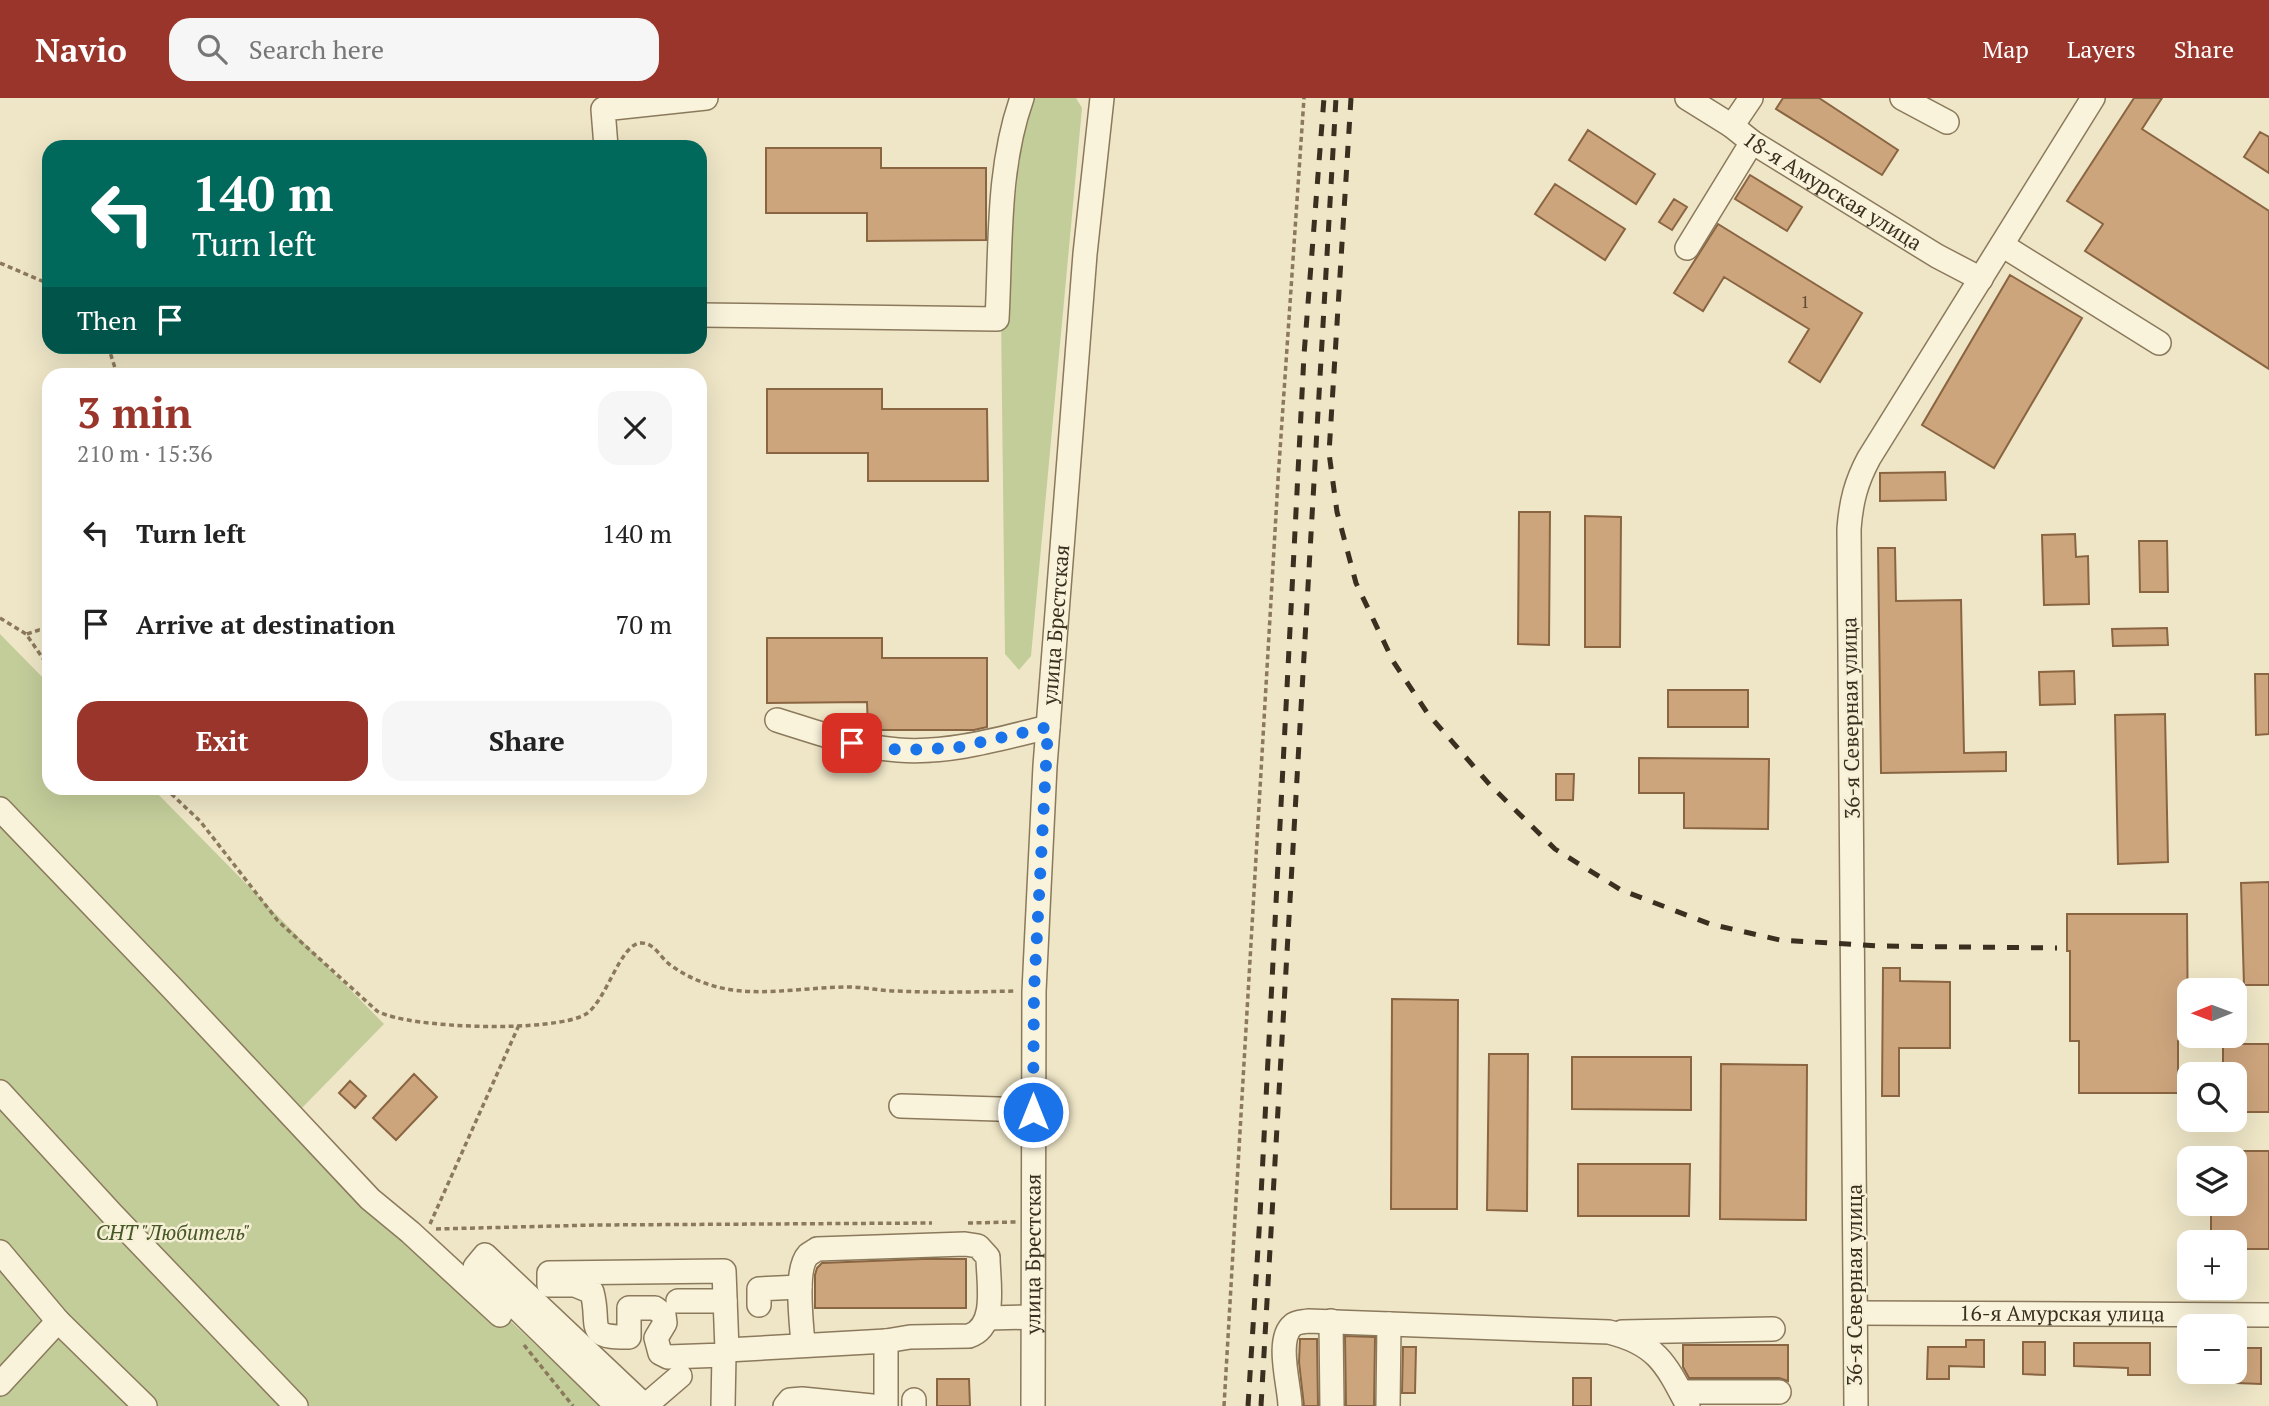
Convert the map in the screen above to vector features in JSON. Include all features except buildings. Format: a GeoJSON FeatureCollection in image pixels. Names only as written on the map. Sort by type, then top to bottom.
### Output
{"type":"FeatureCollection","features":[{"type":"Feature","properties":{"kind":"street"},"geometry":{"type":"LineString","coordinates":[[605,140],[603,109],[706,98]]}},
{"type":"Feature","properties":{"kind":"street"},"geometry":{"type":"LineString","coordinates":[[707,315],[997,319],[1003,181],[1013,125],[1022,98]]}},
{"type":"Feature","properties":{"kind":"street","name":"улица Брестская"},"geometry":{"type":"LineString","coordinates":[[1033,1406],[1034,991],[1048,727],[1085,254],[1102,98]]}},
{"type":"Feature","properties":{"kind":"street","name":"18-я Амурская улица"},"geometry":{"type":"LineString","coordinates":[[1687,98],[1752,142],[1937,257],[1980,279]]}},
{"type":"Feature","properties":{"kind":"street"},"geometry":{"type":"LineString","coordinates":[[1732,126],[1751,98]]}},
{"type":"Feature","properties":{"kind":"street"},"geometry":{"type":"LineString","coordinates":[[1902,98],[1947,122]]}},
{"type":"Feature","properties":{"kind":"street","name":"36-я Северная улица"},"geometry":{"type":"LineString","coordinates":[[1856,1406],[1849,529],[1851,503],[1857,480],[1868,458],[2093,98]]}},
{"type":"Feature","properties":{"kind":"street"},"geometry":{"type":"LineString","coordinates":[[1687,248],[1752,142]]}},
{"type":"Feature","properties":{"kind":"street"},"geometry":{"type":"LineString","coordinates":[[2002,245],[2159,343]]}},
{"type":"Feature","properties":{"kind":"street"},"geometry":{"type":"LineString","coordinates":[[777,720],[852,743],[899,750],[955,748],[1048,727]]}},
{"type":"Feature","properties":{"kind":"street"},"geometry":{"type":"LineString","coordinates":[[0,810],[370,1199],[500,1315]]}},
{"type":"Feature","properties":{"kind":"street"},"geometry":{"type":"LineString","coordinates":[[0,1092],[112,1214],[296,1406]]}},
{"type":"Feature","properties":{"kind":"street"},"geometry":{"type":"LineString","coordinates":[[901,1106],[1033,1112]]}},
{"type":"Feature","properties":{"kind":"street"},"geometry":{"type":"LineString","coordinates":[[723,1406],[725,1352],[724,1271],[550,1273],[549,1285],[575,1285],[592,1292],[596,1326],[600,1334],[609,1338],[629,1337],[629,1308],[655,1308],[664,1315],[665,1323],[656,1338],[657,1346],[660,1353],[668,1357],[725,1352],[803,1345],[886,1341],[910,1336],[969,1336],[976,1333],[988,1318],[988,1257],[978,1246],[965,1244],[817,1250],[808,1255],[804,1262],[800,1287],[803,1345]]}},
{"type":"Feature","properties":{"kind":"street"},"geometry":{"type":"LineString","coordinates":[[0,1252],[58,1321],[145,1406]]}},
{"type":"Feature","properties":{"kind":"street"},"geometry":{"type":"LineString","coordinates":[[617,1406],[475,1267],[485,1255],[642,1405],[671,1378]]}},
{"type":"Feature","properties":{"kind":"street"},"geometry":{"type":"LineString","coordinates":[[759,1305],[759,1289],[800,1287]]}},
{"type":"Feature","properties":{"kind":"street"},"geometry":{"type":"LineString","coordinates":[[686,1295],[725,1301]]}},
{"type":"Feature","properties":{"kind":"street","name":"16-я Амурская улица"},"geometry":{"type":"LineString","coordinates":[[1856,1313],[2269,1315]]}},
{"type":"Feature","properties":{"kind":"street"},"geometry":{"type":"LineString","coordinates":[[988,1318],[1032,1318]]}},
{"type":"Feature","properties":{"kind":"street"},"geometry":{"type":"LineString","coordinates":[[0,1384],[58,1321]]}},
{"type":"Feature","properties":{"kind":"street"},"geometry":{"type":"LineString","coordinates":[[1290,1406],[1285,1377],[1287,1333],[1293,1324],[1308,1321],[1609,1332],[1773,1329]]}},
{"type":"Feature","properties":{"kind":"street"},"geometry":{"type":"LineString","coordinates":[[1331,1321],[1332,1406]]}},
{"type":"Feature","properties":{"kind":"street"},"geometry":{"type":"LineString","coordinates":[[1388,1406],[1389,1324]]}},
{"type":"Feature","properties":{"kind":"street"},"geometry":{"type":"LineString","coordinates":[[1680,1331],[1670,1349],[1680,1391]]}},
{"type":"Feature","properties":{"kind":"street"},"geometry":{"type":"LineString","coordinates":[[1609,1332],[1631,1337],[1651,1349],[1680,1391]]}},
{"type":"Feature","properties":{"kind":"street"},"geometry":{"type":"LineString","coordinates":[[886,1341],[887,1406]]}},
{"type":"Feature","properties":{"kind":"street"},"geometry":{"type":"LineString","coordinates":[[1680,1391],[1779,1392]]}},
{"type":"Feature","properties":{"kind":"street"},"geometry":{"type":"LineString","coordinates":[[785,1406],[790,1400],[872,1406]]}},
{"type":"Feature","properties":{"kind":"path"},"geometry":{"type":"LineString","coordinates":[[1224,1406],[1278,480],[1304,98]]}},
{"type":"Feature","properties":{"kind":"path"},"geometry":{"type":"LineString","coordinates":[[0,263],[42,281]]}},
{"type":"Feature","properties":{"kind":"path"},"geometry":{"type":"LineString","coordinates":[[0,618],[26,634],[42,655]]}},
{"type":"Feature","properties":{"kind":"path"},"geometry":{"type":"LineString","coordinates":[[26,634],[42,630]]}},
{"type":"Feature","properties":{"kind":"path"},"geometry":{"type":"LineString","coordinates":[[172,795],[200,821],[278,921],[377,1011],[388,1017],[451,1026],[564,1023],[587,1013],[603,997],[630,949],[640,943],[652,946],[668,963],[698,982],[730,990],[769,993],[852,986],[908,992],[1034,991]]}},
{"type":"Feature","properties":{"kind":"path"},"geometry":{"type":"LineString","coordinates":[[429,1228],[519,1025]]}},
{"type":"Feature","properties":{"kind":"path"},"geometry":{"type":"LineString","coordinates":[[967,1223],[1032,1222]]}},
{"type":"Feature","properties":{"kind":"path"},"geometry":{"type":"LineString","coordinates":[[429,1228],[442,1230],[595,1225],[941,1223]]}},
{"type":"Feature","properties":{"kind":"path"},"geometry":{"type":"LineString","coordinates":[[429,1228],[437,1237]]}},
{"type":"Feature","properties":{"kind":"path"},"geometry":{"type":"LineString","coordinates":[[500,1315],[573,1406]]}},
{"type":"Feature","properties":{"kind":"green space"},"geometry":{"type":"Polygon","coordinates":[[[1033,98],[1076,98],[1082,108],[1031,656],[1019,670],[1005,654],[1001,318],[1026,107],[1033,98]]]}},
{"type":"Feature","properties":{"kind":"green space","name":"СНТ \"Любитель\""},"geometry":{"type":"Polygon","coordinates":[[[0,634],[42,677],[42,795],[159,795],[384,1024],[298,1112],[423,1239],[601,1406],[0,1406],[0,634]]]}},
{"type":"Feature","properties":{"kind":"railway"},"geometry":{"type":"LineString","coordinates":[[1248,1406],[1304,355],[1324,98]]}},
{"type":"Feature","properties":{"kind":"railway"},"geometry":{"type":"LineString","coordinates":[[1261,1406],[1336,98]]}},
{"type":"Feature","properties":{"kind":"railway"},"geometry":{"type":"LineString","coordinates":[[1351,98],[1329,453],[1337,512],[1356,583],[1393,661],[1428,714],[1490,785],[1555,849],[1621,890],[1710,924],[1780,940],[1879,946],[2057,948]]}},
{"type":"Feature","properties":{"kind":"route"},"geometry":{"type":"LineString","coordinates":[[852,743],[899,750],[955,748],[1048,727],[1034,991],[1033,1112]]}}]}
